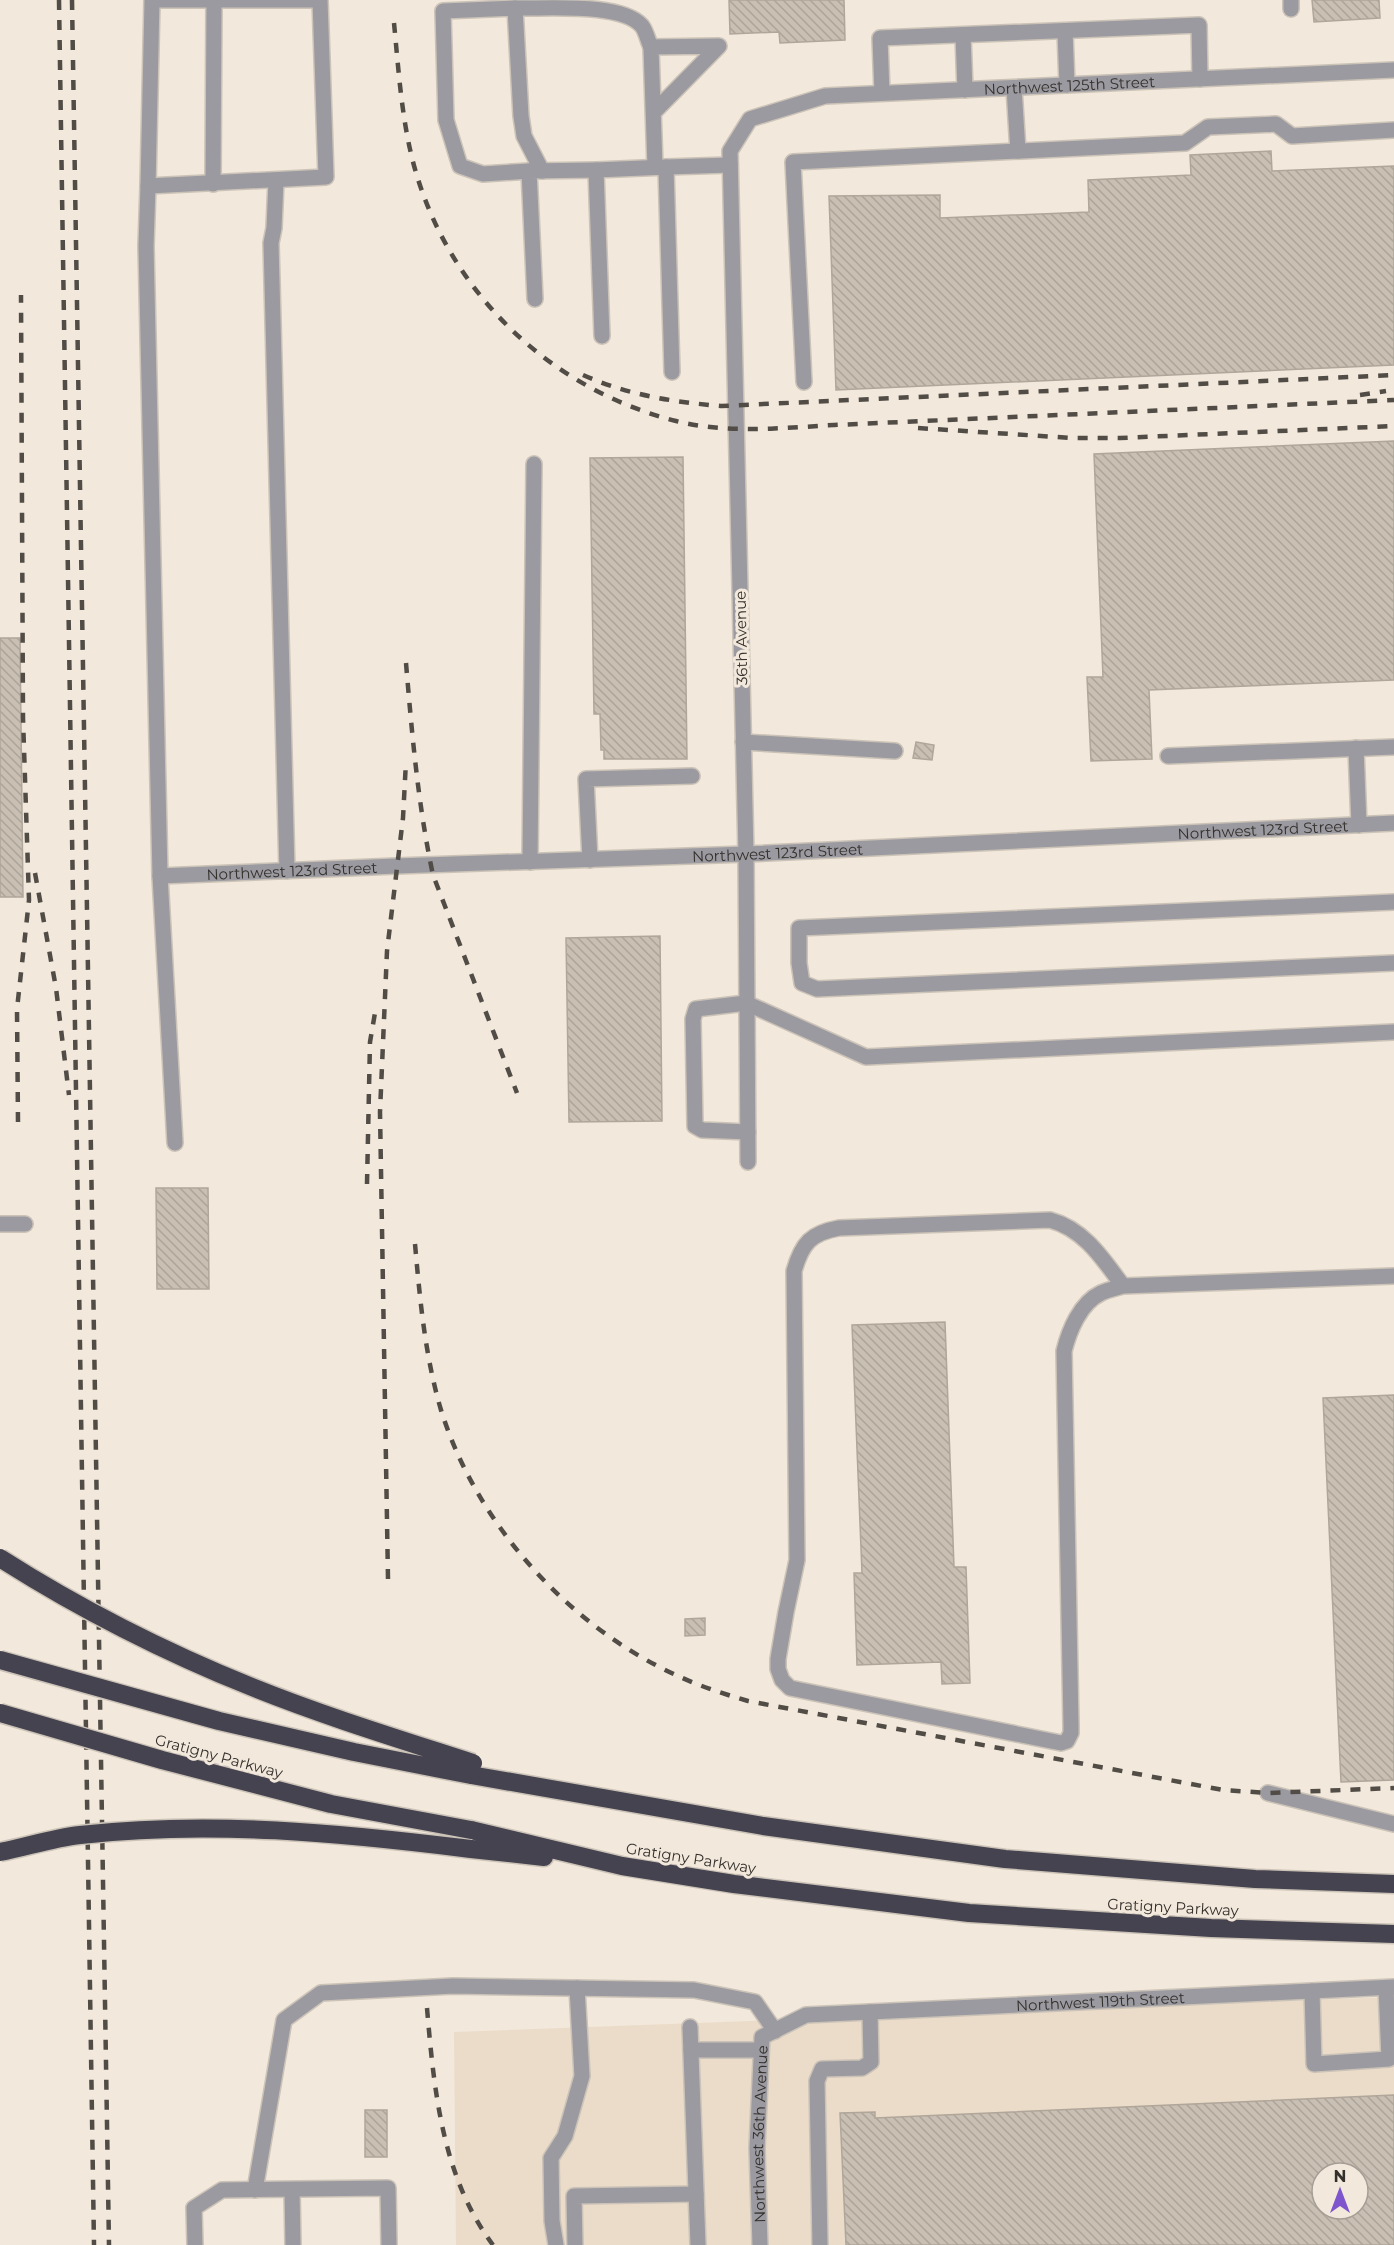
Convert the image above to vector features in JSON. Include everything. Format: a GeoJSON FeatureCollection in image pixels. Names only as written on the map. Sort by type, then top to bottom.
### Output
{"type":"FeatureCollection","features":[{"type":"Feature","properties":{"kind":"highway"},"geometry":{"type":"LineString","coordinates":[[0,1558],[146,1641],[253,1688],[472,1769],[560,1792],[763,1826],[1005,1859],[1255,1879],[1394,1884]]}},
{"type":"Feature","properties":{"kind":"highway"},"geometry":{"type":"LineString","coordinates":[[0,1660],[219,1721],[354,1752],[472,1769]]}},
{"type":"Feature","properties":{"kind":"highway","name":"Gratigny Parkway"},"geometry":{"type":"LineString","coordinates":[[0,1713],[162,1760],[331,1804],[471,1830],[622,1866],[734,1884],[969,1913],[1211,1928],[1394,1934]]}},
{"type":"Feature","properties":{"kind":"highway"},"geometry":{"type":"LineString","coordinates":[[0,1852],[78,1835],[185,1827],[284,1830],[378,1838],[622,1866]]}},
{"type":"Feature","properties":{"kind":"street"},"geometry":{"type":"LineString","coordinates":[[148,186],[326,177],[320,0],[152,0],[146,246],[160,876],[176,1143]]}},
{"type":"Feature","properties":{"kind":"street"},"geometry":{"type":"LineString","coordinates":[[213,184],[214,0]]}},
{"type":"Feature","properties":{"kind":"street"},"geometry":{"type":"LineString","coordinates":[[515,8],[521,116],[524,136],[536,171],[535,299]]}},
{"type":"Feature","properties":{"kind":"street"},"geometry":{"type":"LineString","coordinates":[[672,372],[660,167],[654,112],[651,47],[642,26],[628,16],[610,10],[515,8],[443,11],[446,120],[460,166],[483,174],[536,171],[596,170],[660,167],[730,165]]}},
{"type":"Feature","properties":{"kind":"street"},"geometry":{"type":"LineString","coordinates":[[882,93],[879,38],[1199,26],[1200,79]]}},
{"type":"Feature","properties":{"kind":"street"},"geometry":{"type":"LineString","coordinates":[[1065,31],[1068,85]]}},
{"type":"Feature","properties":{"kind":"street"},"geometry":{"type":"LineString","coordinates":[[963,35],[965,90]]}},
{"type":"Feature","properties":{"kind":"street"},"geometry":{"type":"LineString","coordinates":[[651,47],[719,46],[654,112]]}},
{"type":"Feature","properties":{"kind":"street","name":"Northwest 125th Street"},"geometry":{"type":"LineString","coordinates":[[750,119],[825,96],[1394,70]]}},
{"type":"Feature","properties":{"kind":"street"},"geometry":{"type":"LineString","coordinates":[[1014,87],[1018,151]]}},
{"type":"Feature","properties":{"kind":"street","name":"36th Avenue"},"geometry":{"type":"LineString","coordinates":[[748,1162],[746,854],[730,150],[750,119]]}},
{"type":"Feature","properties":{"kind":"street"},"geometry":{"type":"LineString","coordinates":[[804,382],[793,162],[1185,143],[1208,127],[1276,124],[1292,136],[1394,130]]}},
{"type":"Feature","properties":{"kind":"street"},"geometry":{"type":"LineString","coordinates":[[596,170],[602,336]]}},
{"type":"Feature","properties":{"kind":"street"},"geometry":{"type":"LineString","coordinates":[[276,181],[271,243],[287,871]]}},
{"type":"Feature","properties":{"kind":"street"},"geometry":{"type":"LineString","coordinates":[[530,862],[534,464]]}},
{"type":"Feature","properties":{"kind":"street"},"geometry":{"type":"LineString","coordinates":[[743,742],[895,751]]}},
{"type":"Feature","properties":{"kind":"street"},"geometry":{"type":"LineString","coordinates":[[1168,756],[1394,747]]}},
{"type":"Feature","properties":{"kind":"street"},"geometry":{"type":"LineString","coordinates":[[1356,748],[1359,825]]}},
{"type":"Feature","properties":{"kind":"street"},"geometry":{"type":"LineString","coordinates":[[590,860],[586,779],[692,776]]}},
{"type":"Feature","properties":{"kind":"street","name":"Northwest 123rd Street"},"geometry":{"type":"LineString","coordinates":[[160,876],[746,854],[1394,823]]}},
{"type":"Feature","properties":{"kind":"street"},"geometry":{"type":"LineString","coordinates":[[1394,902],[799,928],[799,963],[802,983],[817,989],[1394,963]]}},
{"type":"Feature","properties":{"kind":"street"},"geometry":{"type":"LineString","coordinates":[[748,1132],[702,1130],[695,1126],[693,1019],[696,1009],[746,1003],[866,1057],[1394,1032]]}},
{"type":"Feature","properties":{"kind":"street"},"geometry":{"type":"LineString","coordinates":[[1123,1286],[1075,1229],[1050,1220],[840,1228],[814,1236],[804,1246],[794,1271],[797,1560],[778,1659],[778,1669],[790,1688],[1061,1743],[1067,1741],[1071,1733],[1071,1725],[1064,1352],[1076,1319],[1099,1293],[1123,1286],[1394,1276]]}},
{"type":"Feature","properties":{"kind":"street"},"geometry":{"type":"LineString","coordinates":[[0,1224],[25,1224]]}},
{"type":"Feature","properties":{"kind":"street"},"geometry":{"type":"LineString","coordinates":[[1268,1793],[1394,1824]]}},
{"type":"Feature","properties":{"kind":"street"},"geometry":{"type":"LineString","coordinates":[[255,2190],[284,2020],[321,1993],[453,1986],[694,1990],[755,2002],[775,2031]]}},
{"type":"Feature","properties":{"kind":"street"},"geometry":{"type":"LineString","coordinates":[[1312,1991],[1314,2064],[1389,2059],[1390,1987]]}},
{"type":"Feature","properties":{"kind":"street","name":"Northwest 119th Street"},"geometry":{"type":"LineString","coordinates":[[806,2015],[1390,1987]]}},
{"type":"Feature","properties":{"kind":"street"},"geometry":{"type":"LineString","coordinates":[[556,2245],[552,2221],[551,2158],[565,2136],[582,2076],[577,1988]]}},
{"type":"Feature","properties":{"kind":"street"},"geometry":{"type":"LineString","coordinates":[[820,2245],[817,2081],[822,2069],[862,2068],[871,2062],[870,2012]]}},
{"type":"Feature","properties":{"kind":"street","name":"Northwest 36th Avenue"},"geometry":{"type":"LineString","coordinates":[[760,2245],[757,2148],[762,2037],[806,2015]]}},
{"type":"Feature","properties":{"kind":"street"},"geometry":{"type":"LineString","coordinates":[[690,2026],[698,2245]]}},
{"type":"Feature","properties":{"kind":"street"},"geometry":{"type":"LineString","coordinates":[[691,2050],[761,2050]]}},
{"type":"Feature","properties":{"kind":"street"},"geometry":{"type":"LineString","coordinates":[[195,2245],[194,2208],[222,2190],[388,2188],[389,2245]]}},
{"type":"Feature","properties":{"kind":"street"},"geometry":{"type":"LineString","coordinates":[[292,2190],[293,2245]]}},
{"type":"Feature","properties":{"kind":"street"},"geometry":{"type":"LineString","coordinates":[[575,2245],[574,2196],[696,2194]]}},
{"type":"Feature","properties":{"kind":"shaded area"},"geometry":{"type":"Polygon","coordinates":[[[1394,1997],[1394,2245],[456,2245],[454,2032],[1394,1997]]]}},
{"type":"Feature","properties":{"kind":"building"},"geometry":{"type":"Polygon","coordinates":[[[729,0],[844,0],[845,40],[780,43],[779,32],[730,34],[729,0]]]}},
{"type":"Feature","properties":{"kind":"building"},"geometry":{"type":"Polygon","coordinates":[[[1312,0],[1379,0],[1380,18],[1314,22],[1312,0]]]}},
{"type":"Feature","properties":{"kind":"building"},"geometry":{"type":"Polygon","coordinates":[[[1271,151],[1272,171],[1394,166],[1394,365],[836,390],[829,196],[940,195],[940,218],[1089,212],[1088,180],[1191,175],[1190,155],[1271,151]]]}},
{"type":"Feature","properties":{"kind":"building"},"geometry":{"type":"Polygon","coordinates":[[[1394,441],[1394,680],[1149,690],[1152,759],[1091,761],[1087,677],[1103,677],[1094,454],[1394,441]]]}},
{"type":"Feature","properties":{"kind":"building"},"geometry":{"type":"Polygon","coordinates":[[[683,457],[687,759],[604,759],[604,750],[601,750],[600,714],[594,714],[590,458],[683,457]]]}},
{"type":"Feature","properties":{"kind":"building"},"geometry":{"type":"Polygon","coordinates":[[[0,638],[20,638],[23,897],[0,897],[0,638]]]}},
{"type":"Feature","properties":{"kind":"building"},"geometry":{"type":"Polygon","coordinates":[[[916,742],[934,745],[932,760],[913,758],[916,742]]]}},
{"type":"Feature","properties":{"kind":"building"},"geometry":{"type":"Polygon","coordinates":[[[660,936],[662,1121],[569,1122],[566,938],[660,936]]]}},
{"type":"Feature","properties":{"kind":"building"},"geometry":{"type":"Polygon","coordinates":[[[156,1188],[208,1188],[209,1289],[157,1289],[156,1188]]]}},
{"type":"Feature","properties":{"kind":"building"},"geometry":{"type":"Polygon","coordinates":[[[945,1322],[954,1567],[966,1567],[970,1683],[942,1684],[941,1662],[857,1665],[854,1573],[862,1573],[852,1325],[945,1322]]]}},
{"type":"Feature","properties":{"kind":"building"},"geometry":{"type":"Polygon","coordinates":[[[1394,1395],[1394,1780],[1341,1782],[1323,1398],[1394,1395]]]}},
{"type":"Feature","properties":{"kind":"building"},"geometry":{"type":"Polygon","coordinates":[[[705,1618],[705,1635],[685,1636],[685,1619],[705,1618]]]}},
{"type":"Feature","properties":{"kind":"building"},"geometry":{"type":"Polygon","coordinates":[[[1394,2095],[1394,2245],[846,2245],[840,2113],[875,2112],[875,2118],[1394,2095]]]}},
{"type":"Feature","properties":{"kind":"building"},"geometry":{"type":"Polygon","coordinates":[[[365,2110],[387,2110],[387,2157],[365,2157],[365,2110]]]}},
{"type":"Feature","properties":{"kind":"railway"},"geometry":{"type":"LineString","coordinates":[[59,0],[94,2245]]}},
{"type":"Feature","properties":{"kind":"railway"},"geometry":{"type":"LineString","coordinates":[[72,0],[109,2245]]}},
{"type":"Feature","properties":{"kind":"railway"},"geometry":{"type":"LineString","coordinates":[[394,23],[402,100],[412,157],[434,220],[456,261],[483,299],[514,332],[550,362],[589,387],[631,407],[695,425],[755,429],[1394,400]]}},
{"type":"Feature","properties":{"kind":"railway"},"geometry":{"type":"LineString","coordinates":[[18,1122],[17,1009],[29,900],[23,718],[21,295]]}},
{"type":"Feature","properties":{"kind":"railway"},"geometry":{"type":"LineString","coordinates":[[583,375],[617,388],[651,396],[721,406],[1394,375]]}},
{"type":"Feature","properties":{"kind":"railway"},"geometry":{"type":"LineString","coordinates":[[1360,395],[1386,391]]}},
{"type":"Feature","properties":{"kind":"railway"},"geometry":{"type":"LineString","coordinates":[[918,428],[1072,438],[1120,438],[1394,426]]}},
{"type":"Feature","properties":{"kind":"railway"},"geometry":{"type":"LineString","coordinates":[[406,663],[419,796],[433,875],[517,1093]]}},
{"type":"Feature","properties":{"kind":"railway"},"geometry":{"type":"LineString","coordinates":[[388,1579],[380,1112],[387,951],[403,818],[406,761]]}},
{"type":"Feature","properties":{"kind":"railway"},"geometry":{"type":"LineString","coordinates":[[35,873],[56,988],[69,1095]]}},
{"type":"Feature","properties":{"kind":"railway"},"geometry":{"type":"LineString","coordinates":[[367,1184],[370,1042],[376,1007]]}},
{"type":"Feature","properties":{"kind":"railway"},"geometry":{"type":"LineString","coordinates":[[415,1244],[424,1328],[435,1390],[457,1452],[477,1492],[502,1531],[563,1599],[599,1629],[636,1654],[694,1683],[748,1701],[1223,1790],[1268,1793],[1394,1788]]}},
{"type":"Feature","properties":{"kind":"railway"},"geometry":{"type":"LineString","coordinates":[[427,2008],[438,2101],[452,2162],[462,2191],[493,2245]]}}]}
